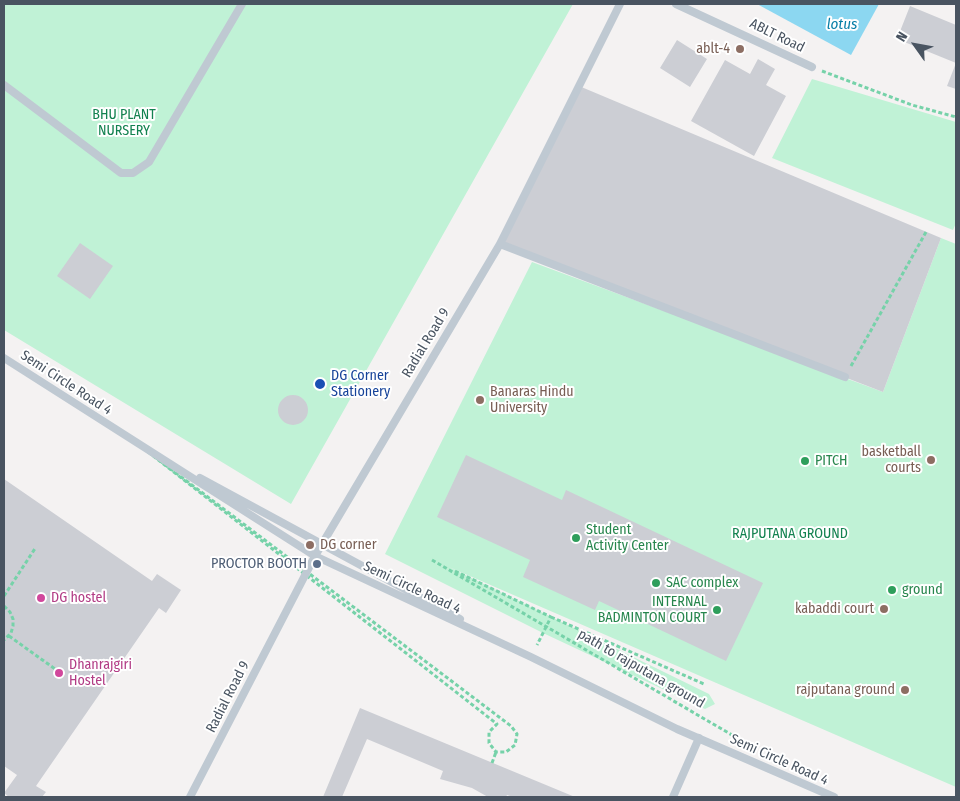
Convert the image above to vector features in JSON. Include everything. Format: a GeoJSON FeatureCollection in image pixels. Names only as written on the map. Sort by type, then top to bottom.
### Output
{"type":"FeatureCollection","features":[{"type":"Feature","properties":{"kind":"lane"},"geometry":{"type":"LineString","coordinates":[[4,85],[121,173],[133,173],[149,162],[242,4]]}},
{"type":"Feature","properties":{"kind":"lane","name":"Radial Road 9"},"geometry":{"type":"LineString","coordinates":[[190,797],[321,544],[500,244],[620,4]]}},
{"type":"Feature","properties":{"kind":"lane","name":"ABLT Road"},"geometry":{"type":"LineString","coordinates":[[676,4],[812,67]]}},
{"type":"Feature","properties":{"kind":"lane"},"geometry":{"type":"LineString","coordinates":[[500,244],[844,377]]}},
{"type":"Feature","properties":{"kind":"lane","name":"Semi Circle Road 4"},"geometry":{"type":"LineString","coordinates":[[4,358],[315,556],[531,657],[677,729],[834,797]]}},
{"type":"Feature","properties":{"kind":"lane"},"geometry":{"type":"LineString","coordinates":[[139,445],[531,657]]}},
{"type":"Feature","properties":{"kind":"lane"},"geometry":{"type":"LineString","coordinates":[[673,797],[699,738]]}},
{"type":"Feature","properties":{"kind":"path"},"geometry":{"type":"LineString","coordinates":[[812,67],[912,105],[956,117]]}},
{"type":"Feature","properties":{"kind":"path"},"geometry":{"type":"LineString","coordinates":[[844,377],[926,232]]}},
{"type":"Feature","properties":{"kind":"path"},"geometry":{"type":"LineString","coordinates":[[139,445],[306,573],[497,724],[490,732],[489,743],[496,752]]}},
{"type":"Feature","properties":{"kind":"path"},"geometry":{"type":"LineString","coordinates":[[4,596],[36,547]]}},
{"type":"Feature","properties":{"kind":"path","name":"path to rajputana ground"},"geometry":{"type":"LineString","coordinates":[[551,617],[432,560],[746,743]]}},
{"type":"Feature","properties":{"kind":"path"},"geometry":{"type":"LineString","coordinates":[[306,573],[512,726],[517,734],[515,745],[506,752],[496,752]]}},
{"type":"Feature","properties":{"kind":"path"},"geometry":{"type":"LineString","coordinates":[[4,606],[10,612],[13,619],[13,626],[9,636],[4,640]]}},
{"type":"Feature","properties":{"kind":"path"},"geometry":{"type":"LineString","coordinates":[[531,657],[551,617],[704,684]]}},
{"type":"Feature","properties":{"kind":"path"},"geometry":{"type":"LineString","coordinates":[[9,636],[62,674]]}},
{"type":"Feature","properties":{"kind":"path"},"geometry":{"type":"LineString","coordinates":[[492,763],[496,752]]}},
{"type":"Feature","properties":{"kind":"green space","name":"BHU PLANT NURSERY"},"geometry":{"type":"Polygon","coordinates":[[[4,4],[573,4],[291,504],[4,330],[4,4]]]}},
{"type":"Feature","properties":{"kind":"green space"},"geometry":{"type":"Polygon","coordinates":[[[812,79],[956,122],[956,223],[953,230],[772,158],[812,79]]]}},
{"type":"Feature","properties":{"kind":"green space","name":"RAJPUTANA GROUND"},"geometry":{"type":"Polygon","coordinates":[[[941,238],[956,244],[956,787],[449,567],[709,694],[715,704],[705,709],[543,633],[385,554],[532,262],[883,392],[941,238]]]}},
{"type":"Feature","properties":{"kind":"water","name":"lotus"},"geometry":{"type":"Polygon","coordinates":[[[757,4],[879,4],[851,55],[757,4]]]}},
{"type":"Feature","properties":{"kind":"building"},"geometry":{"type":"Polygon","coordinates":[[[910,6],[956,25],[956,63],[897,39],[910,6]]]}},
{"type":"Feature","properties":{"kind":"building"},"geometry":{"type":"Polygon","coordinates":[[[677,40],[707,59],[690,87],[660,68],[677,40]]]}},
{"type":"Feature","properties":{"kind":"building"},"geometry":{"type":"Polygon","coordinates":[[[758,59],[775,69],[766,85],[786,96],[754,156],[691,121],[725,60],[750,74],[758,59]]]}},
{"type":"Feature","properties":{"kind":"building"},"geometry":{"type":"Polygon","coordinates":[[[956,63],[956,89],[947,86],[956,63]]]}},
{"type":"Feature","properties":{"kind":"building"},"geometry":{"type":"Polygon","coordinates":[[[579,86],[941,238],[883,392],[500,244],[579,86]]]}},
{"type":"Feature","properties":{"kind":"building"},"geometry":{"type":"Polygon","coordinates":[[[80,243],[113,266],[90,299],[57,276],[80,243]]]}},
{"type":"Feature","properties":{"kind":"building"},"geometry":{"type":"Polygon","coordinates":[[[293,395],[304,399],[308,410],[304,421],[293,425],[282,421],[278,410],[282,399],[293,395]]]}},
{"type":"Feature","properties":{"kind":"building","name":"Student Activity Center"},"geometry":{"type":"Polygon","coordinates":[[[466,455],[562,500],[566,490],[763,583],[726,661],[599,601],[595,610],[523,577],[530,560],[437,517],[466,455]]]}},
{"type":"Feature","properties":{"kind":"building","name":"Dhanrajgiri Hostel"},"geometry":{"type":"Polygon","coordinates":[[[4,479],[152,581],[157,574],[181,590],[166,613],[159,608],[36,786],[46,792],[42,797],[9,797],[4,793],[17,775],[4,766],[4,479]]]}},
{"type":"Feature","properties":{"kind":"building"},"geometry":{"type":"Polygon","coordinates":[[[360,708],[575,797],[513,797],[507,795],[506,797],[488,797],[472,788],[440,779],[443,771],[367,739],[342,797],[323,797],[360,708]]]}},
{"type":"Feature","properties":{"kind":"place","name":"ablt-4"},"geometry":{"type":"Point","coordinates":[740,49]}},
{"type":"Feature","properties":{"kind":"place","name":"DG Corner Stationery"},"geometry":{"type":"Point","coordinates":[320,384]}},
{"type":"Feature","properties":{"kind":"place","name":"Banaras Hindu University"},"geometry":{"type":"Point","coordinates":[480,400]}},
{"type":"Feature","properties":{"kind":"place","name":"basketball courts"},"geometry":{"type":"Point","coordinates":[931,460]}},
{"type":"Feature","properties":{"kind":"place","name":"PITCH"},"geometry":{"type":"Point","coordinates":[805,461]}},
{"type":"Feature","properties":{"kind":"place","name":"Student Activity Center"},"geometry":{"type":"Point","coordinates":[576,538]}},
{"type":"Feature","properties":{"kind":"place","name":"DG corner"},"geometry":{"type":"Point","coordinates":[310,545]}},
{"type":"Feature","properties":{"kind":"place","name":"PROCTOR BOOTH"},"geometry":{"type":"Point","coordinates":[317,564]}},
{"type":"Feature","properties":{"kind":"place","name":"SAC complex"},"geometry":{"type":"Point","coordinates":[656,583]}},
{"type":"Feature","properties":{"kind":"place","name":"ground"},"geometry":{"type":"Point","coordinates":[892,590]}},
{"type":"Feature","properties":{"kind":"place","name":"DG hostel"},"geometry":{"type":"Point","coordinates":[41,598]}},
{"type":"Feature","properties":{"kind":"place","name":"kabaddi court"},"geometry":{"type":"Point","coordinates":[884,609]}},
{"type":"Feature","properties":{"kind":"place","name":"INTERNAL BADMINTON COURT"},"geometry":{"type":"Point","coordinates":[717,610]}},
{"type":"Feature","properties":{"kind":"place","name":"Dhanrajgiri Hostel"},"geometry":{"type":"Point","coordinates":[59,673]}},
{"type":"Feature","properties":{"kind":"place","name":"rajputana ground"},"geometry":{"type":"Point","coordinates":[905,690]}}]}
